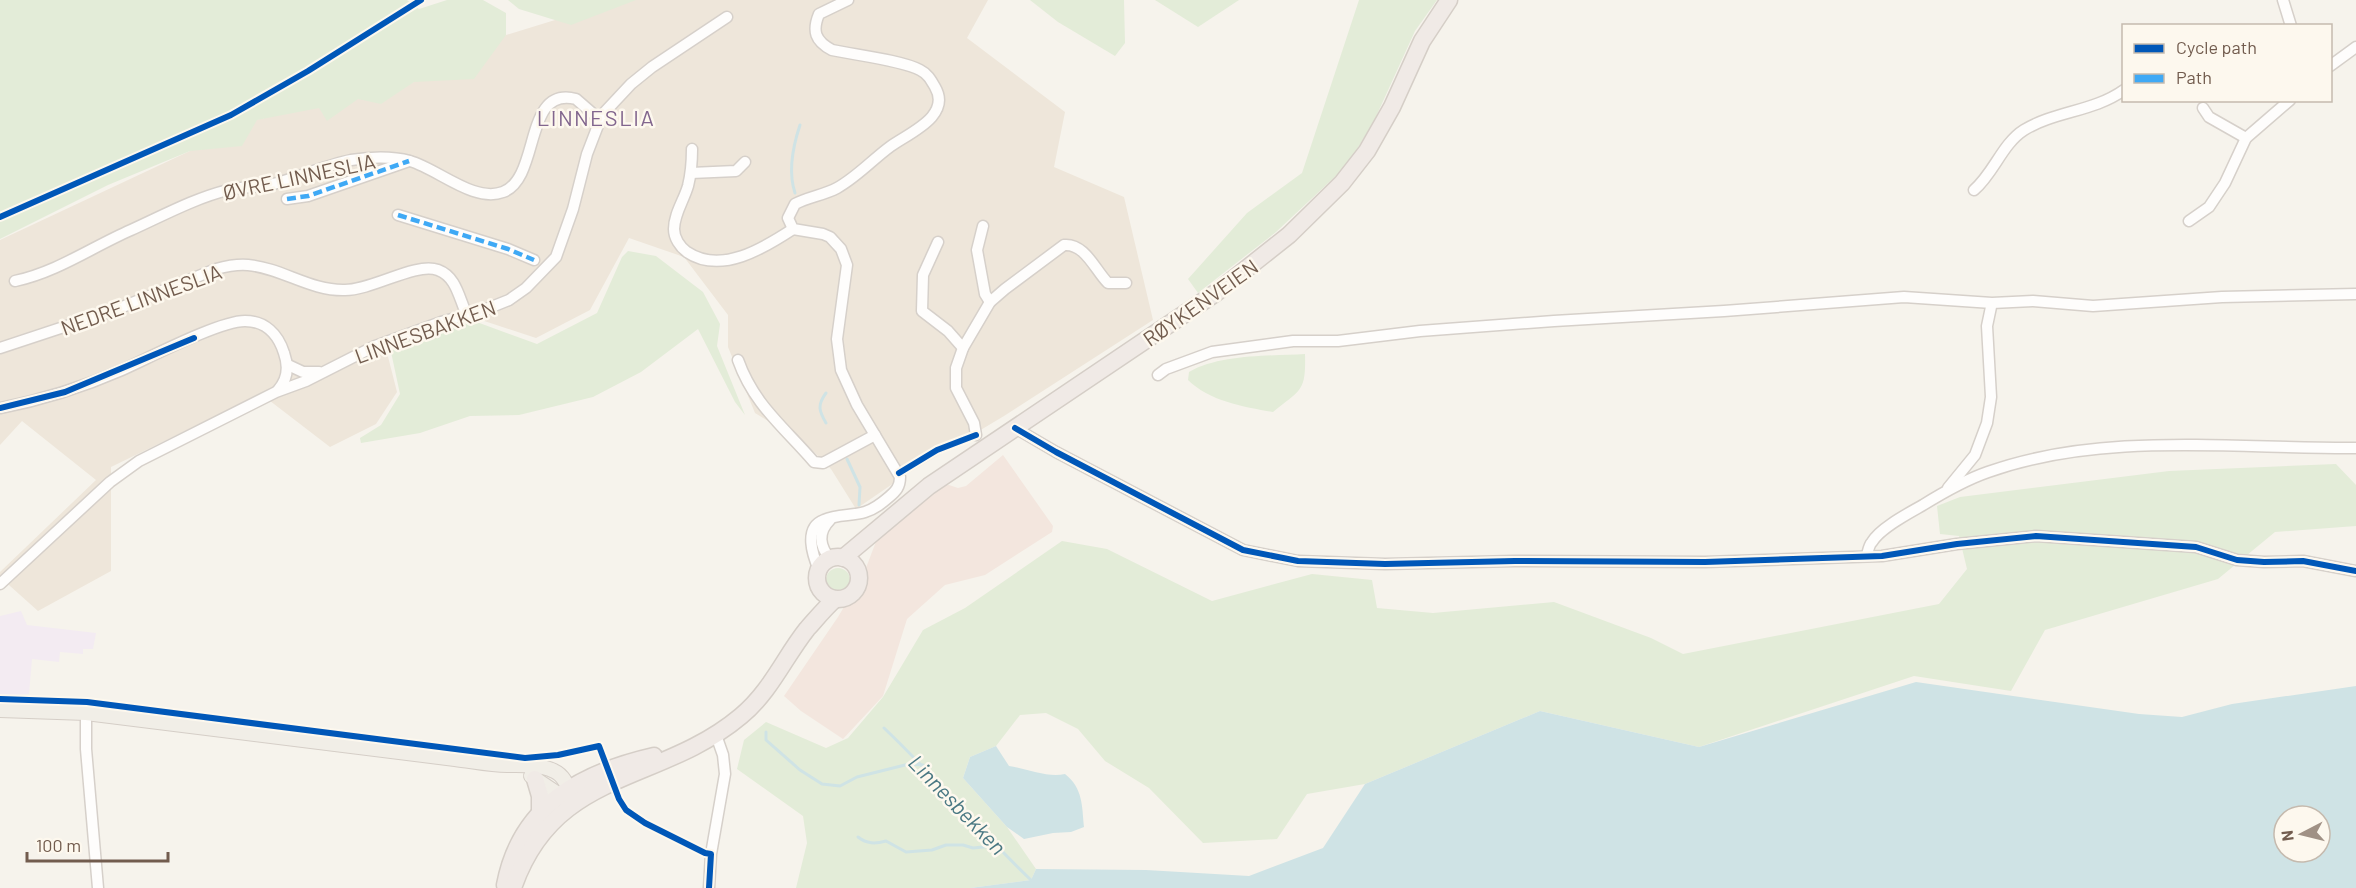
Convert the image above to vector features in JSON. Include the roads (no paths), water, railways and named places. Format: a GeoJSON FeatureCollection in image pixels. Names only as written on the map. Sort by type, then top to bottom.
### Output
{"type":"FeatureCollection","features":[{"type":"Feature","properties":{"kind":"highway","name":"RØYKENVEIEN"},"geometry":{"type":"LineString","coordinates":[[837,564],[894,513],[929,486],[1176,320],[1246,270],[1289,235],[1330,195],[1367,151],[1392,107],[1422,41],[1449,0]]}},
{"type":"Feature","properties":{"kind":"highway"},"geometry":{"type":"LineString","coordinates":[[837,564],[859,579],[855,590],[846,598],[835,599],[827,596],[820,589],[817,580],[837,564]]}},
{"type":"Feature","properties":{"kind":"highway"},"geometry":{"type":"LineString","coordinates":[[807,629],[820,589]]}},
{"type":"Feature","properties":{"kind":"highway"},"geometry":{"type":"LineString","coordinates":[[504,888],[517,846],[540,814],[610,769],[693,747],[716,735],[742,715],[764,693],[807,629],[835,599]]}},
{"type":"Feature","properties":{"kind":"highway"},"geometry":{"type":"LineString","coordinates":[[535,779],[540,796],[540,814]]}},
{"type":"Feature","properties":{"kind":"highway"},"geometry":{"type":"LineString","coordinates":[[513,888],[524,862],[538,839],[560,814],[567,795]]}},
{"type":"Feature","properties":{"kind":"main road"},"geometry":{"type":"LineString","coordinates":[[0,710],[86,713],[507,765],[529,765],[555,771],[562,777],[567,795]]}},
{"type":"Feature","properties":{"kind":"main road"},"geometry":{"type":"LineString","coordinates":[[507,765],[567,795]]}},
{"type":"Feature","properties":{"kind":"street"},"geometry":{"type":"LineString","coordinates":[[793,229],[788,218],[795,204],[837,188],[859,173],[891,146],[929,121],[938,101],[938,92],[928,76],[921,70],[832,50],[822,45],[816,36],[814,26],[819,14],[848,0]]}},
{"type":"Feature","properties":{"kind":"street"},"geometry":{"type":"LineString","coordinates":[[2283,0],[2290,24]]}},
{"type":"Feature","properties":{"kind":"street","name":"LINNESBAKKEN"},"geometry":{"type":"LineString","coordinates":[[0,584],[124,471],[149,456],[276,392],[306,381],[319,372],[395,338],[484,310],[518,295],[556,257],[599,119],[616,99],[652,67],[727,17]]}},
{"type":"Feature","properties":{"kind":"street"},"geometry":{"type":"LineString","coordinates":[[2332,65],[2356,47]]}},
{"type":"Feature","properties":{"kind":"street"},"geometry":{"type":"LineString","coordinates":[[1974,190],[1987,178],[2007,147],[2021,132],[2095,106],[2122,91]]}},
{"type":"Feature","properties":{"kind":"street","name":"ØVRE LINNESLIA"},"geometry":{"type":"LineString","coordinates":[[15,281],[52,269],[115,237],[218,193],[274,184],[352,160],[386,158],[409,161],[477,192],[500,193],[520,179],[539,119],[550,104],[560,99],[576,99],[599,119]]}},
{"type":"Feature","properties":{"kind":"street"},"geometry":{"type":"LineString","coordinates":[[2189,221],[2209,207],[2224,183],[2246,138],[2288,102]]}},
{"type":"Feature","properties":{"kind":"street"},"geometry":{"type":"LineString","coordinates":[[2203,108],[2209,117],[2246,138]]}},
{"type":"Feature","properties":{"kind":"street"},"geometry":{"type":"LineString","coordinates":[[692,149],[691,173],[675,219],[674,231],[689,254],[710,260],[738,258],[756,251],[793,229],[823,234],[830,237],[842,249],[847,265],[838,319],[839,360],[848,388],[899,473],[899,486],[872,509],[821,521],[812,536],[812,552],[837,564]]}},
{"type":"Feature","properties":{"kind":"street"},"geometry":{"type":"LineString","coordinates":[[287,199],[316,194],[409,161]]}},
{"type":"Feature","properties":{"kind":"street"},"geometry":{"type":"LineString","coordinates":[[691,173],[736,171],[745,162]]}},
{"type":"Feature","properties":{"kind":"street"},"geometry":{"type":"LineString","coordinates":[[398,215],[508,249],[534,260]]}},
{"type":"Feature","properties":{"kind":"street"},"geometry":{"type":"LineString","coordinates":[[983,226],[977,250],[985,294],[990,302]]}},
{"type":"Feature","properties":{"kind":"street"},"geometry":{"type":"LineString","coordinates":[[938,242],[923,275],[922,311],[948,331],[963,348]]}},
{"type":"Feature","properties":{"kind":"street"},"geometry":{"type":"LineString","coordinates":[[976,435],[974,423],[956,388],[956,368],[963,348],[990,302],[1064,245],[1074,245],[1082,250],[1108,283],[1126,283]]}},
{"type":"Feature","properties":{"kind":"street","name":"NEDRE LINNESLIA"},"geometry":{"type":"LineString","coordinates":[[0,348],[115,310],[216,269],[232,265],[265,268],[315,287],[344,290],[368,287],[416,270],[430,268],[451,279],[467,315]]}},
{"type":"Feature","properties":{"kind":"street"},"geometry":{"type":"LineString","coordinates":[[1158,375],[1212,352],[1293,341],[1338,341],[1420,331],[1904,297],[1992,303],[2033,301],[2093,306],[2128,306],[2222,297],[2356,294]]}},
{"type":"Feature","properties":{"kind":"street"},"geometry":{"type":"LineString","coordinates":[[1946,490],[1975,455],[1987,423],[1991,397],[1987,326],[1991,307]]}},
{"type":"Feature","properties":{"kind":"street"},"geometry":{"type":"LineString","coordinates":[[0,408],[65,392],[218,328],[241,321],[255,322],[269,328],[278,339],[288,365],[284,384],[276,392]]}},
{"type":"Feature","properties":{"kind":"street"},"geometry":{"type":"LineString","coordinates":[[738,360],[759,403],[814,462],[823,463],[875,435]]}},
{"type":"Feature","properties":{"kind":"street"},"geometry":{"type":"LineString","coordinates":[[288,365],[303,372],[319,372]]}},
{"type":"Feature","properties":{"kind":"street"},"geometry":{"type":"LineString","coordinates":[[1015,428],[1056,452],[1243,550],[1283,559],[1385,564],[1705,561],[1882,556],[2012,538],[2068,537],[2202,548],[2237,560],[2302,561],[2356,572]]}},
{"type":"Feature","properties":{"kind":"street"},"geometry":{"type":"LineString","coordinates":[[1867,555],[1872,542],[1884,530],[1946,490],[2007,466],[2085,450],[2168,446],[2356,448]]}},
{"type":"Feature","properties":{"kind":"street"},"geometry":{"type":"LineString","coordinates":[[832,518],[821,534],[822,545],[837,564]]}},
{"type":"Feature","properties":{"kind":"street"},"geometry":{"type":"LineString","coordinates":[[86,713],[86,749],[98,888]]}},
{"type":"Feature","properties":{"kind":"street"},"geometry":{"type":"LineString","coordinates":[[709,888],[711,854],[725,768],[716,735]]}},
{"type":"Feature","properties":{"kind":"waterway","name":"Linnesbekken"},"geometry":{"type":"LineString","coordinates":[[795,193],[792,159],[800,125]]}},
{"type":"Feature","properties":{"kind":"waterway","name":"Linnesbekken"},"geometry":{"type":"LineString","coordinates":[[826,393],[820,408],[826,423]]}},
{"type":"Feature","properties":{"kind":"waterway","name":"Linnesbekken"},"geometry":{"type":"LineString","coordinates":[[847,459],[860,487],[859,505]]}},
{"type":"Feature","properties":{"kind":"waterway","name":"Linnesbekken"},"geometry":{"type":"LineString","coordinates":[[884,728],[1031,880]]}},
{"type":"Feature","properties":{"kind":"waterway"},"geometry":{"type":"LineString","coordinates":[[766,732],[766,740],[800,770],[822,784],[840,786],[857,777],[909,764],[923,765]]}},
{"type":"Feature","properties":{"kind":"waterway"},"geometry":{"type":"LineString","coordinates":[[858,837],[871,843],[886,841],[906,852],[932,850],[946,845],[963,845],[973,848],[993,846]]}},
{"type":"Feature","properties":{"kind":"district","name":"LINNESLIA"},"geometry":{"type":"Point","coordinates":[596,117]}}]}
